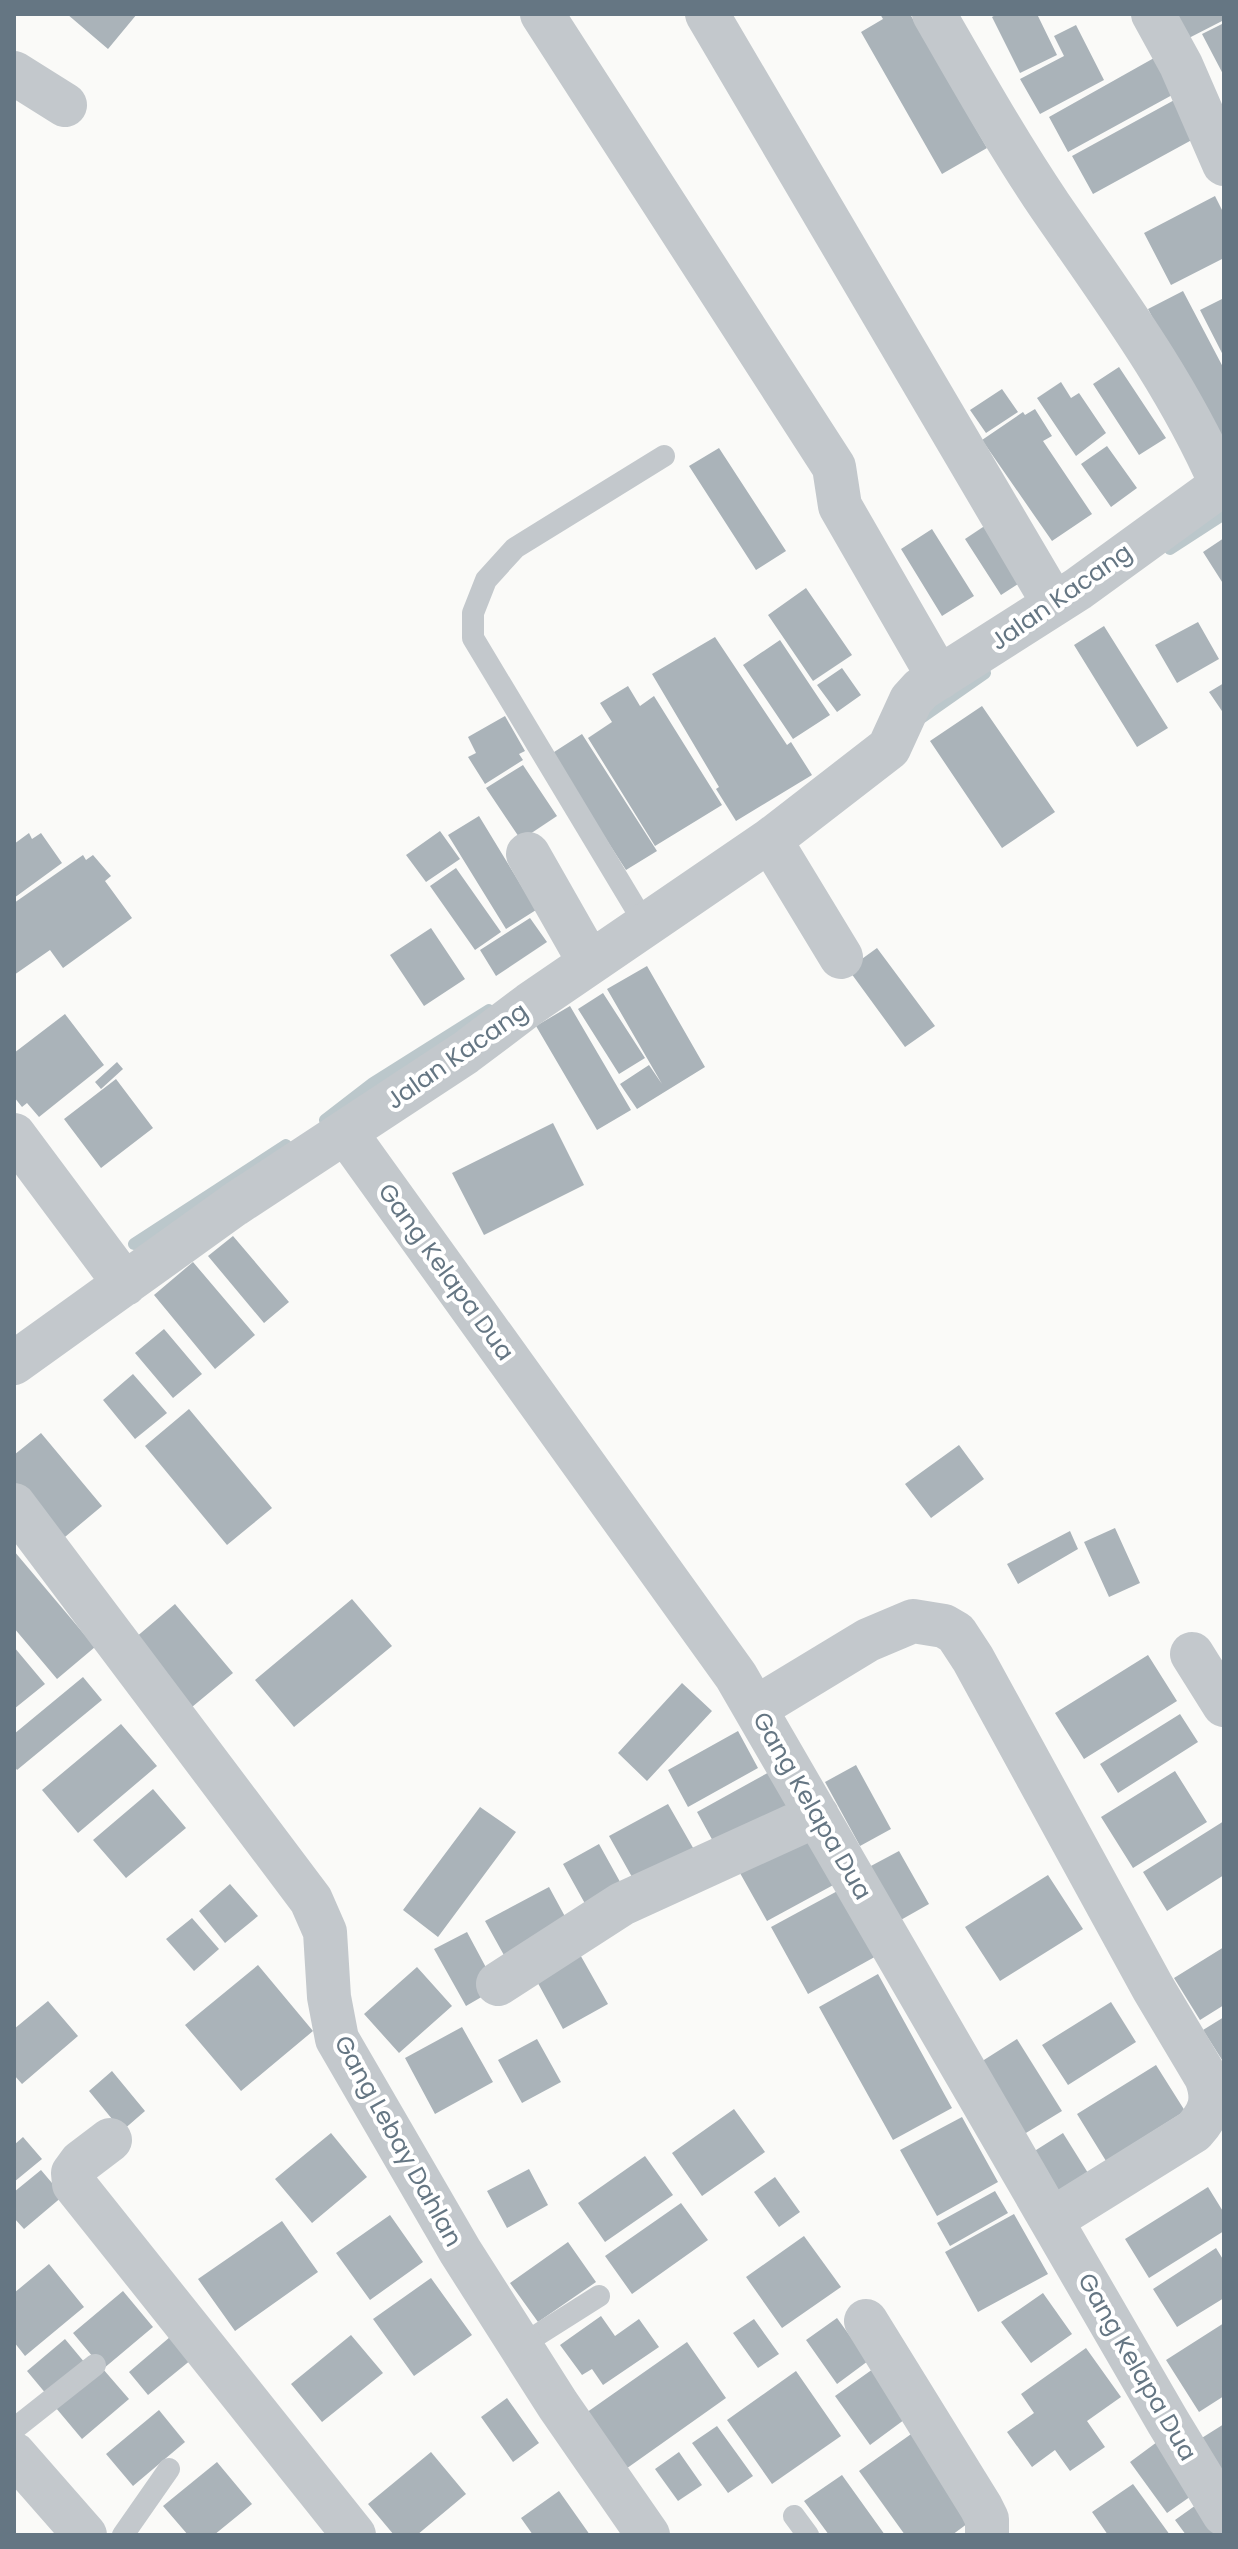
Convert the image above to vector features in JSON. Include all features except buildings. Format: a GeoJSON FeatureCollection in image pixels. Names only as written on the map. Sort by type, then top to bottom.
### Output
{"type":"FeatureCollection","features":[{"type":"Feature","properties":{"kind":"street"},"geometry":{"type":"LineString","coordinates":[[542,14],[834,467],[840,506],[939,678]]}},
{"type":"Feature","properties":{"kind":"street"},"geometry":{"type":"LineString","coordinates":[[707,14],[1054,604]]}},
{"type":"Feature","properties":{"kind":"street"},"geometry":{"type":"LineString","coordinates":[[934,14],[1048,202],[1165,373],[1223,483]]}},
{"type":"Feature","properties":{"kind":"street"},"geometry":{"type":"LineString","coordinates":[[1153,14],[1181,65],[1224,164]]}},
{"type":"Feature","properties":{"kind":"street"},"geometry":{"type":"LineString","coordinates":[[14,73],[65,105]]}},
{"type":"Feature","properties":{"kind":"street","name":"Jalan Kacang"},"geometry":{"type":"LineString","coordinates":[[14,1363],[234,1205],[465,1053],[583,951],[636,911],[717,878],[770,840],[883,753],[911,700],[921,689],[1054,604],[1223,483]]}},
{"type":"Feature","properties":{"kind":"street"},"geometry":{"type":"LineString","coordinates":[[770,840],[841,957]]}},
{"type":"Feature","properties":{"kind":"street"},"geometry":{"type":"LineString","coordinates":[[528,854],[583,951]]}},
{"type":"Feature","properties":{"kind":"street","name":"Gang Kelapa Dua"},"geometry":{"type":"LineString","coordinates":[[346,1133],[676,1590],[756,1708],[1224,2514]]}},
{"type":"Feature","properties":{"kind":"street"},"geometry":{"type":"LineString","coordinates":[[14,1135],[125,1284]]}},
{"type":"Feature","properties":{"kind":"street","name":"Gang Lebay Dahlan"},"geometry":{"type":"LineString","coordinates":[[14,1505],[311,1900],[325,1932],[329,1997],[337,2039],[460,2251],[520,2346],[648,2535]]}},
{"type":"Feature","properties":{"kind":"street"},"geometry":{"type":"LineString","coordinates":[[756,1708],[868,1640],[913,1621],[944,1626],[956,1633],[973,1659],[1211,2091],[1211,2103],[1205,2118],[1194,2131],[1051,2220]]}},
{"type":"Feature","properties":{"kind":"street"},"geometry":{"type":"LineString","coordinates":[[1192,1654],[1224,1705]]}},
{"type":"Feature","properties":{"kind":"street"},"geometry":{"type":"LineString","coordinates":[[498,1984],[622,1904],[817,1815]]}},
{"type":"Feature","properties":{"kind":"street"},"geometry":{"type":"LineString","coordinates":[[110,2140],[81,2162],[73,2173],[74,2184],[354,2535]]}},
{"type":"Feature","properties":{"kind":"street"},"geometry":{"type":"LineString","coordinates":[[866,2321],[981,2507],[987,2519],[987,2535]]}},
{"type":"Feature","properties":{"kind":"street"},"geometry":{"type":"LineString","coordinates":[[14,2454],[85,2535]]}},
{"type":"Feature","properties":{"kind":"lane"},"geometry":{"type":"LineString","coordinates":[[636,911],[473,638],[473,613],[486,580],[515,548],[664,456]]}},
{"type":"Feature","properties":{"kind":"lane"},"geometry":{"type":"LineString","coordinates":[[520,2346],[599,2296]]}},
{"type":"Feature","properties":{"kind":"lane"},"geometry":{"type":"LineString","coordinates":[[14,2429],[95,2365]]}},
{"type":"Feature","properties":{"kind":"lane"},"geometry":{"type":"LineString","coordinates":[[123,2535],[169,2469]]}},
{"type":"Feature","properties":{"kind":"lane"},"geometry":{"type":"LineString","coordinates":[[794,2516],[808,2535]]}},
{"type":"Feature","properties":{"kind":"waterway"},"geometry":{"type":"LineString","coordinates":[[1170,549],[1224,514]]}},
{"type":"Feature","properties":{"kind":"waterway"},"geometry":{"type":"LineString","coordinates":[[918,720],[985,673]]}},
{"type":"Feature","properties":{"kind":"waterway"},"geometry":{"type":"LineString","coordinates":[[325,1120],[373,1083],[489,1010]]}},
{"type":"Feature","properties":{"kind":"waterway"},"geometry":{"type":"LineString","coordinates":[[134,1244],[286,1145]]}}]}
